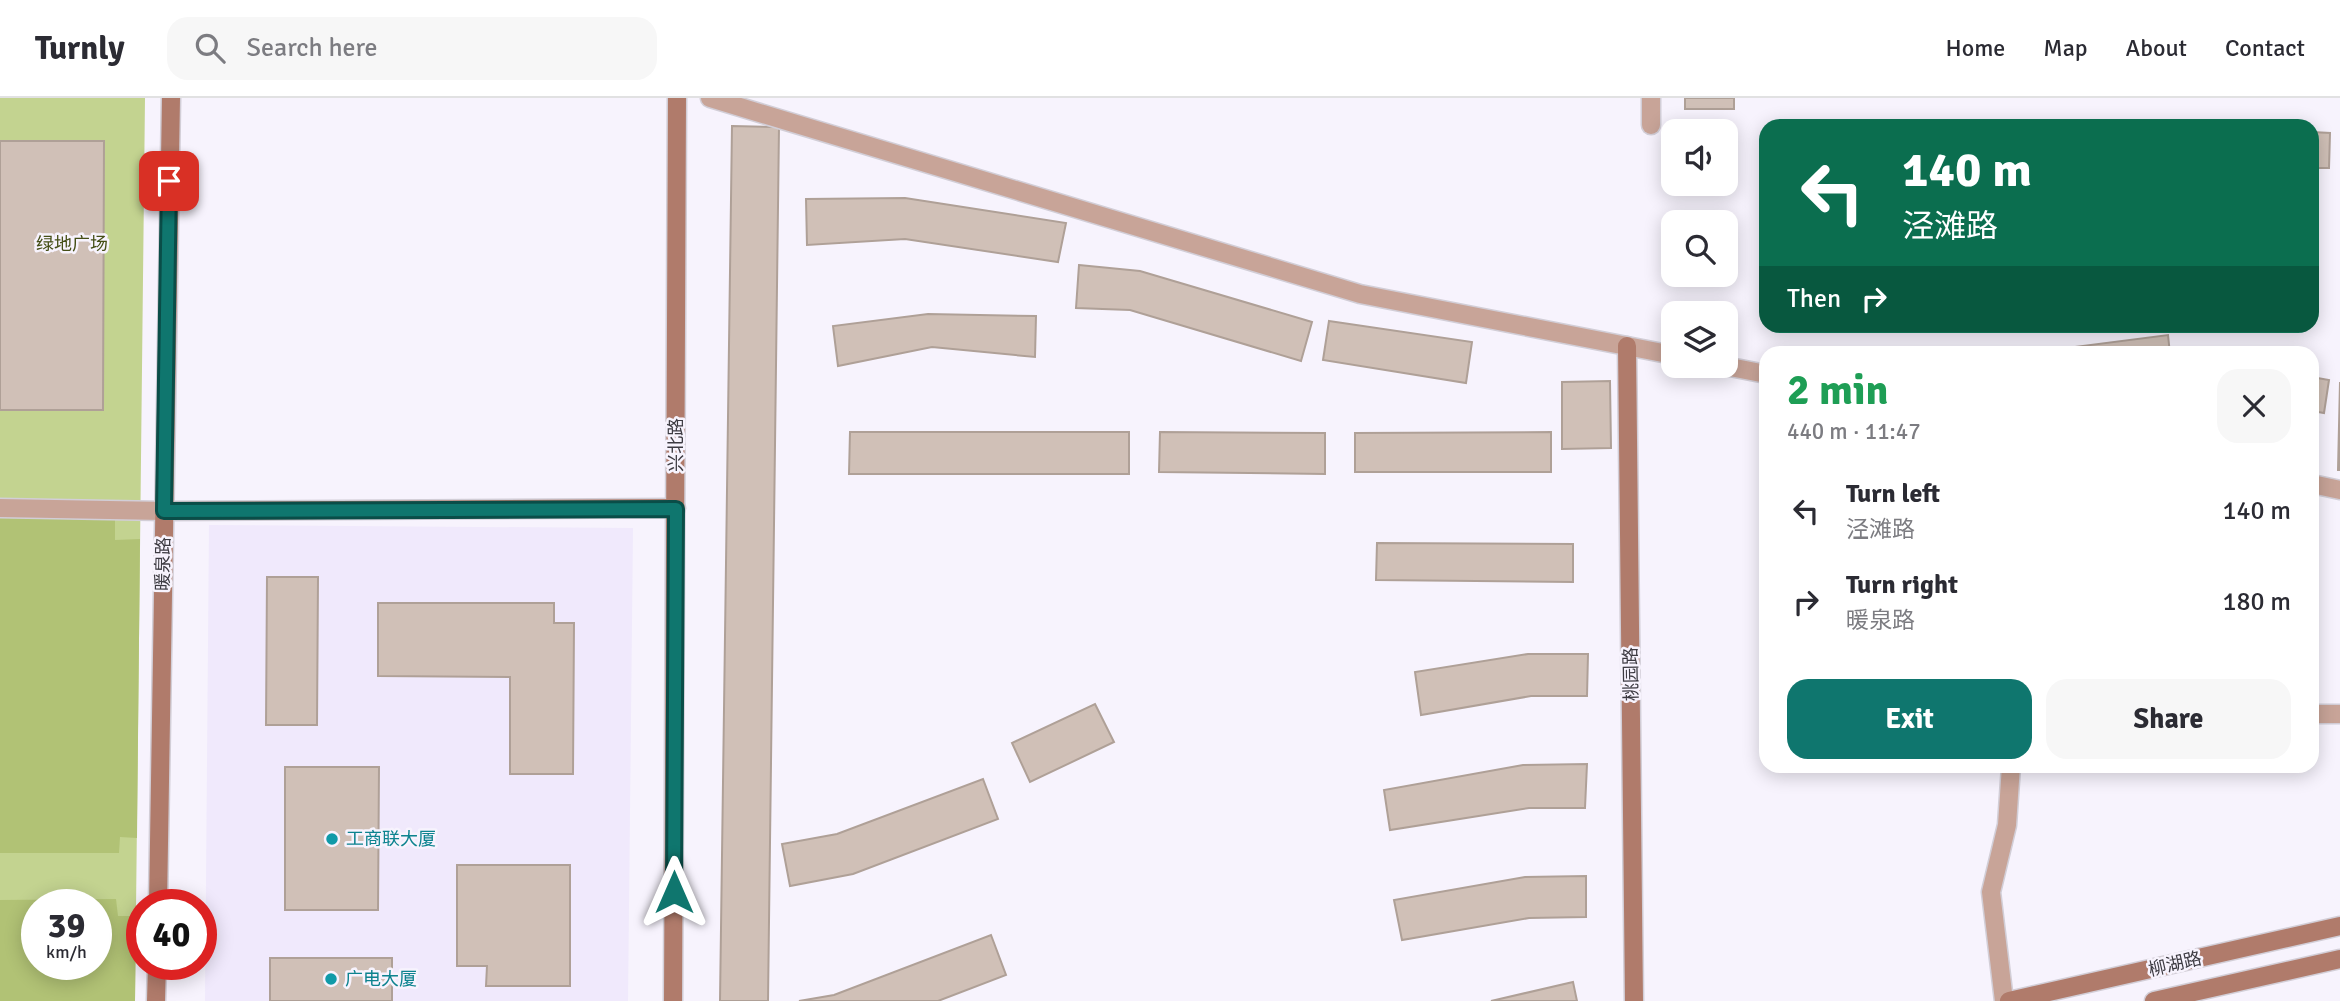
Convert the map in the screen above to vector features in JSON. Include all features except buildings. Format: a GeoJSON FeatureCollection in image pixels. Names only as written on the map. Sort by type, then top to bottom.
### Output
{"type":"FeatureCollection","features":[{"type":"Feature","properties":{"kind":"street","name":"暖泉路"},"geometry":{"type":"LineString","coordinates":[[158,889],[170,98]]}},
{"type":"Feature","properties":{"kind":"street","name":"兴北路"},"geometry":{"type":"LineString","coordinates":[[673,1001],[677,98]]}},
{"type":"Feature","properties":{"kind":"street"},"geometry":{"type":"LineString","coordinates":[[710,98],[1360,294],[1661,353]]}},
{"type":"Feature","properties":{"kind":"street"},"geometry":{"type":"LineString","coordinates":[[1651,98],[1651,125]]}},
{"type":"Feature","properties":{"kind":"street","name":"桃园路"},"geometry":{"type":"LineString","coordinates":[[1627,346],[1634,1001]]}},
{"type":"Feature","properties":{"kind":"street"},"geometry":{"type":"LineString","coordinates":[[1738,369],[1759,373]]}},
{"type":"Feature","properties":{"kind":"street"},"geometry":{"type":"LineString","coordinates":[[2319,486],[2340,490]]}},
{"type":"Feature","properties":{"kind":"street"},"geometry":{"type":"LineString","coordinates":[[0,508],[164,511],[676,509]]}},
{"type":"Feature","properties":{"kind":"street"},"geometry":{"type":"LineString","coordinates":[[2319,713],[2340,714]]}},
{"type":"Feature","properties":{"kind":"street"},"geometry":{"type":"LineString","coordinates":[[2007,1001],[1991,892],[2007,825],[2011,773]]}},
{"type":"Feature","properties":{"kind":"street","name":"柳湖路"},"geometry":{"type":"LineString","coordinates":[[2007,1001],[2340,926]]}},
{"type":"Feature","properties":{"kind":"street","name":"柳湖路"},"geometry":{"type":"LineString","coordinates":[[2154,1001],[2340,959]]}},
{"type":"Feature","properties":{"kind":"street"},"geometry":{"type":"LineString","coordinates":[[156,1001],[157,980]]}},
{"type":"Feature","properties":{"kind":"shaded area"},"geometry":{"type":"Polygon","coordinates":[[[209,525],[633,528],[628,1001],[205,1001],[205,980],[217,980],[217,889],[206,889],[209,525]]]}},
{"type":"Feature","properties":{"kind":"green space","name":"绿地广场"},"geometry":{"type":"Polygon","coordinates":[[[0,98],[145,98],[136,889],[126,889],[126,980],[135,980],[135,1001],[0,1001],[0,98]]]}},
{"type":"Feature","properties":{"kind":"green space"},"geometry":{"type":"Polygon","coordinates":[[[0,508],[115,510],[115,540],[140,539],[137,838],[120,837],[119,853],[0,853],[0,508]]]}},
{"type":"Feature","properties":{"kind":"green space"},"geometry":{"type":"Polygon","coordinates":[[[112,899],[116,899],[118,916],[126,916],[126,980],[135,980],[135,1001],[0,1001],[0,900],[21,900],[21,980],[112,980],[112,899]]]}},
{"type":"Feature","properties":{"kind":"place","name":"工商联大厦"},"geometry":{"type":"Point","coordinates":[332,839]}},
{"type":"Feature","properties":{"kind":"place","name":"广电大厦"},"geometry":{"type":"Point","coordinates":[331,979]}},
{"type":"Feature","properties":{"kind":"route"},"geometry":{"type":"LineString","coordinates":[[169,181],[164,511],[676,509],[674,892]]}}]}
